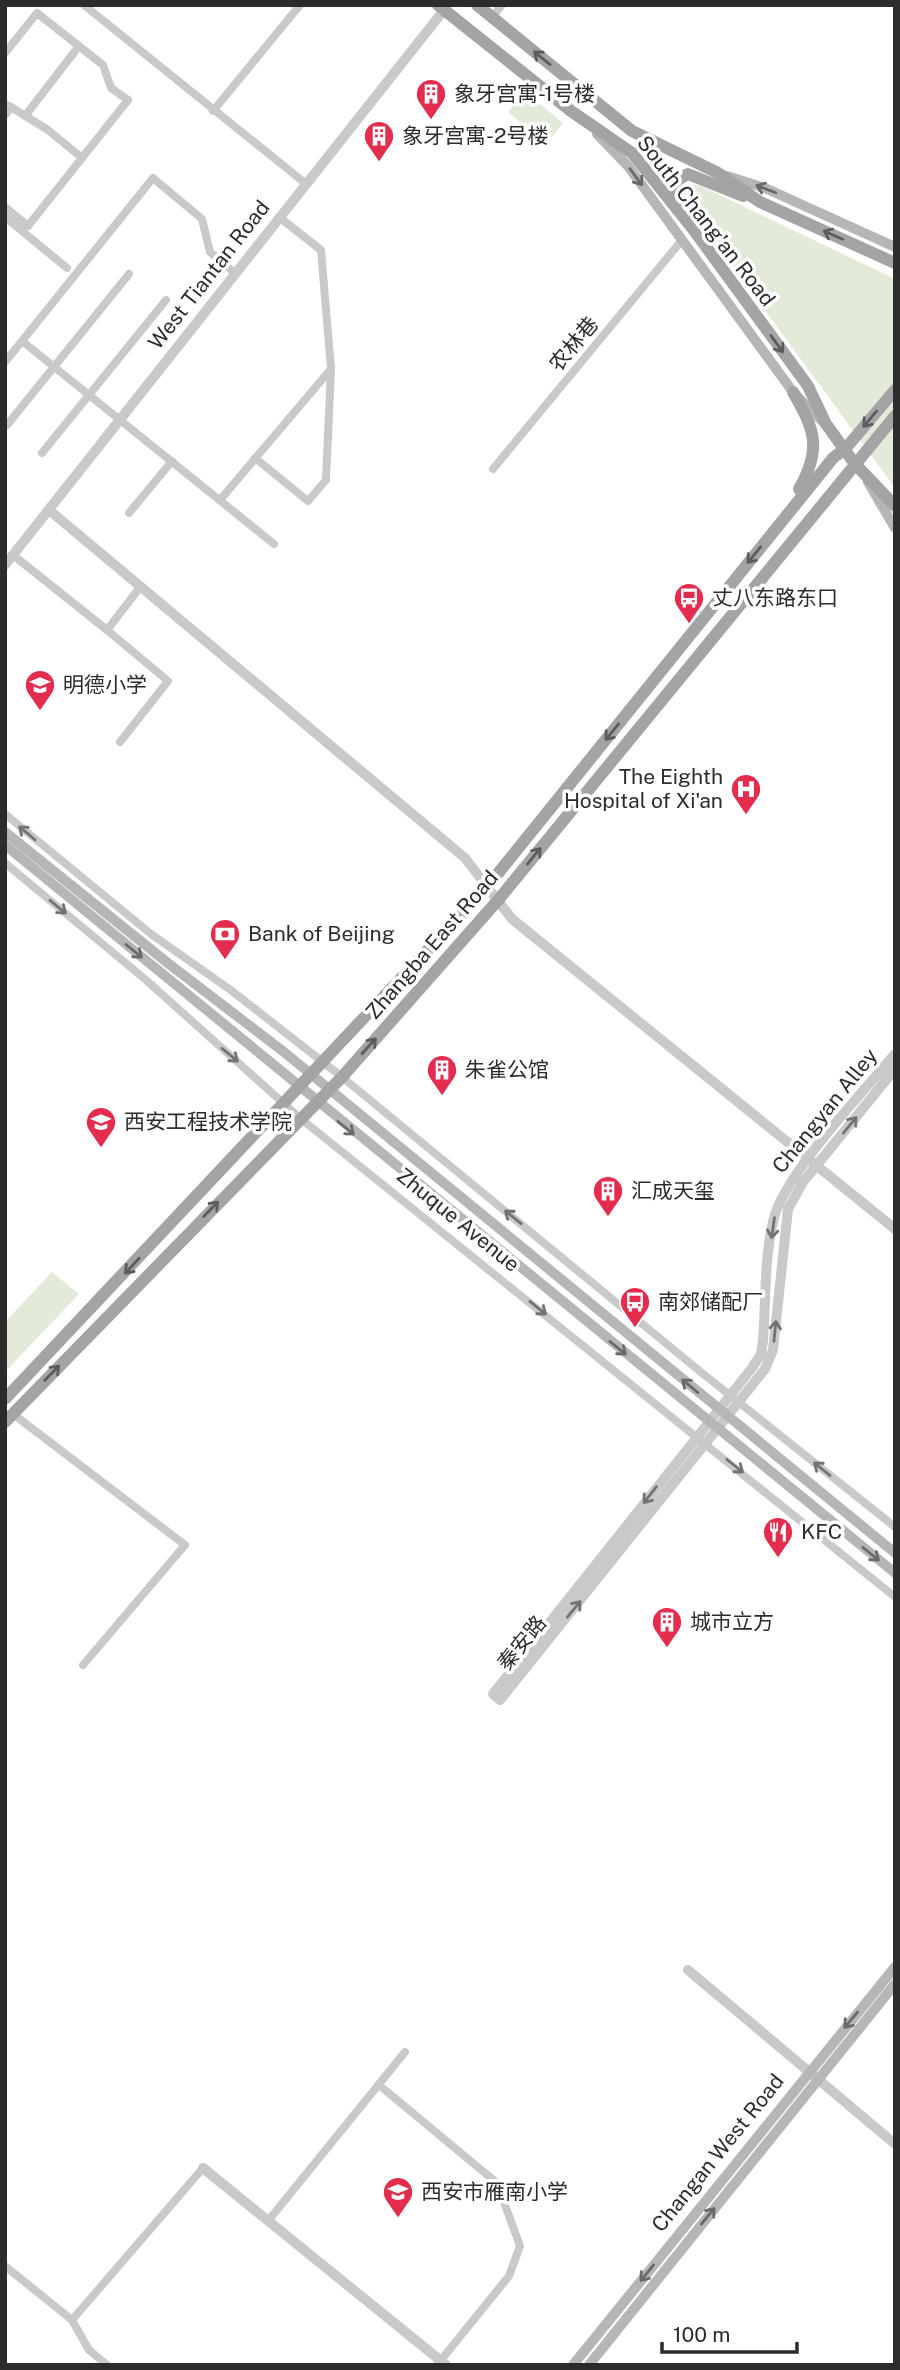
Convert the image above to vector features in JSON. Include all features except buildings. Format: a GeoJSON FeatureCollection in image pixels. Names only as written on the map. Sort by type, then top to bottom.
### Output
{"type":"FeatureCollection","features":[{"type":"Feature","properties":{"kind":"main road","name":"South Chang'an Road"},"geometry":{"type":"LineString","coordinates":[[477,5],[632,131],[716,172],[760,202],[895,263]]}},
{"type":"Feature","properties":{"kind":"main road","name":"South Chang'an Road"},"geometry":{"type":"LineString","coordinates":[[441,7],[571,111],[632,153],[683,216],[808,386],[826,424],[846,448],[855,464],[895,506]]}},
{"type":"Feature","properties":{"kind":"main road"},"geometry":{"type":"LineString","coordinates":[[571,111],[617,153],[793,393],[810,425],[813,459],[780,523]]}},
{"type":"Feature","properties":{"kind":"main road"},"geometry":{"type":"LineString","coordinates":[[716,172],[765,188],[895,247]]}},
{"type":"Feature","properties":{"kind":"main road"},"geometry":{"type":"LineString","coordinates":[[683,216],[673,188],[685,174],[760,202]]}},
{"type":"Feature","properties":{"kind":"main road","name":"Zhangba East Road"},"geometry":{"type":"LineString","coordinates":[[5,1399],[487,887],[833,458],[846,448],[895,390]]}},
{"type":"Feature","properties":{"kind":"main road"},"geometry":{"type":"LineString","coordinates":[[793,393],[826,424]]}},
{"type":"Feature","properties":{"kind":"main road","name":"Zhangba East Road"},"geometry":{"type":"LineString","coordinates":[[9,1418],[342,1077],[499,900],[895,416]]}},
{"type":"Feature","properties":{"kind":"main road"},"geometry":{"type":"LineString","coordinates":[[865,476],[895,528]]}},
{"type":"Feature","properties":{"kind":"main road","name":"Zhuque Avenue"},"geometry":{"type":"LineString","coordinates":[[5,832],[329,1089],[895,1553]]}},
{"type":"Feature","properties":{"kind":"main road","name":"Zhuque Avenue"},"geometry":{"type":"LineString","coordinates":[[5,845],[713,1427],[895,1573]]}},
{"type":"Feature","properties":{"kind":"main road","name":"Changan West Road"},"geometry":{"type":"LineString","coordinates":[[573,2365],[895,1968]]}},
{"type":"Feature","properties":{"kind":"main road","name":"Changan West Road"},"geometry":{"type":"LineString","coordinates":[[589,2365],[895,1984]]}},
{"type":"Feature","properties":{"kind":"street"},"geometry":{"type":"LineString","coordinates":[[84,5],[305,183]]}},
{"type":"Feature","properties":{"kind":"street"},"geometry":{"type":"LineString","coordinates":[[213,111],[300,5]]}},
{"type":"Feature","properties":{"kind":"street"},"geometry":{"type":"LineString","coordinates":[[492,17],[502,5]]}},
{"type":"Feature","properties":{"kind":"street","name":"West Tiantan Road"},"geometry":{"type":"LineString","coordinates":[[5,565],[441,7]]}},
{"type":"Feature","properties":{"kind":"street"},"geometry":{"type":"LineString","coordinates":[[5,53],[37,13],[103,65],[111,88],[128,100],[28,226],[5,207]]}},
{"type":"Feature","properties":{"kind":"street"},"geometry":{"type":"LineString","coordinates":[[25,116],[79,46]]}},
{"type":"Feature","properties":{"kind":"street"},"geometry":{"type":"LineString","coordinates":[[7,108],[25,116],[82,158]]}},
{"type":"Feature","properties":{"kind":"street"},"geometry":{"type":"LineString","coordinates":[[5,362],[153,178],[202,219],[210,252],[235,273]]}},
{"type":"Feature","properties":{"kind":"street"},"geometry":{"type":"LineString","coordinates":[[5,217],[67,268]]}},
{"type":"Feature","properties":{"kind":"street"},"geometry":{"type":"LineString","coordinates":[[255,458],[308,501],[326,480],[331,369],[321,250],[279,217]]}},
{"type":"Feature","properties":{"kind":"street","name":"农林巷"},"geometry":{"type":"LineString","coordinates":[[494,470],[682,240]]}},
{"type":"Feature","properties":{"kind":"street"},"geometry":{"type":"LineString","coordinates":[[7,425],[129,274]]}},
{"type":"Feature","properties":{"kind":"street"},"geometry":{"type":"LineString","coordinates":[[42,453],[166,300]]}},
{"type":"Feature","properties":{"kind":"street"},"geometry":{"type":"LineString","coordinates":[[22,341],[274,544]]}},
{"type":"Feature","properties":{"kind":"street"},"geometry":{"type":"LineString","coordinates":[[220,500],[331,369]]}},
{"type":"Feature","properties":{"kind":"street"},"geometry":{"type":"LineString","coordinates":[[129,513],[172,461]]}},
{"type":"Feature","properties":{"kind":"street"},"geometry":{"type":"LineString","coordinates":[[50,510],[465,858],[512,919],[895,1229]]}},
{"type":"Feature","properties":{"kind":"street"},"geometry":{"type":"LineString","coordinates":[[18,559],[169,681],[120,742]]}},
{"type":"Feature","properties":{"kind":"street"},"geometry":{"type":"LineString","coordinates":[[107,630],[141,586]]}},
{"type":"Feature","properties":{"kind":"street","name":"Zhuque Avenue"},"geometry":{"type":"LineString","coordinates":[[5,814],[151,934],[232,991],[342,1077],[730,1396],[895,1527]]}},
{"type":"Feature","properties":{"kind":"street","name":"Zhuque Avenue"},"geometry":{"type":"LineString","coordinates":[[5,863],[146,980],[300,1118],[895,1597]]}},
{"type":"Feature","properties":{"kind":"street","name":"Changyan Alley"},"geometry":{"type":"LineString","coordinates":[[723,1413],[739,1403],[765,1369],[773,1350],[785,1222],[796,1193],[813,1162],[895,1054]]}},
{"type":"Feature","properties":{"kind":"street","name":"Changyan Alley"},"geometry":{"type":"LineString","coordinates":[[713,1427],[730,1396],[761,1354],[774,1217],[786,1191],[895,1069]]}},
{"type":"Feature","properties":{"kind":"street"},"geometry":{"type":"LineString","coordinates":[[9,1418],[185,1545],[83,1665]]}},
{"type":"Feature","properties":{"kind":"street","name":"秦安路"},"geometry":{"type":"LineString","coordinates":[[713,1427],[707,1443],[500,1700],[493,1694],[697,1436],[713,1427]]}},
{"type":"Feature","properties":{"kind":"street"},"geometry":{"type":"LineString","coordinates":[[688,1970],[895,2144]]}},
{"type":"Feature","properties":{"kind":"street"},"geometry":{"type":"LineString","coordinates":[[268,2221],[405,2052]]}},
{"type":"Feature","properties":{"kind":"street"},"geometry":{"type":"LineString","coordinates":[[72,2320],[203,2168],[441,2363],[509,2276],[520,2246],[497,2183],[379,2085]]}},
{"type":"Feature","properties":{"kind":"street"},"geometry":{"type":"LineString","coordinates":[[5,2266],[72,2320],[89,2350],[107,2365]]}},
{"type":"Feature","properties":{"kind":"green space"},"geometry":{"type":"Polygon","coordinates":[[[525,92],[563,123],[546,144],[508,112],[525,92]]]}},
{"type":"Feature","properties":{"kind":"green space"},"geometry":{"type":"Polygon","coordinates":[[[688,184],[701,186],[895,279],[895,488],[685,201],[683,194],[688,184]]]}},
{"type":"Feature","properties":{"kind":"green space"},"geometry":{"type":"Polygon","coordinates":[[[52,1272],[79,1294],[5,1372],[5,1322],[52,1272]]]}},
{"type":"Feature","properties":{"kind":"place","name":"象牙宫寓-1号楼"},"geometry":{"type":"Point","coordinates":[431,121]}},
{"type":"Feature","properties":{"kind":"place","name":"象牙宫寓-2号楼"},"geometry":{"type":"Point","coordinates":[379,163]}},
{"type":"Feature","properties":{"kind":"place","name":"丈八东路东口"},"geometry":{"type":"Point","coordinates":[689,625]}},
{"type":"Feature","properties":{"kind":"place","name":"明德小学"},"geometry":{"type":"Point","coordinates":[40,712]}},
{"type":"Feature","properties":{"kind":"place","name":"The Eighth Hospital of Xi'an"},"geometry":{"type":"Point","coordinates":[746,816]}},
{"type":"Feature","properties":{"kind":"place","name":"Bank of Beijing"},"geometry":{"type":"Point","coordinates":[225,961]}},
{"type":"Feature","properties":{"kind":"place","name":"朱雀公馆"},"geometry":{"type":"Point","coordinates":[442,1097]}},
{"type":"Feature","properties":{"kind":"place","name":"西安工程技术学院"},"geometry":{"type":"Point","coordinates":[101,1149]}},
{"type":"Feature","properties":{"kind":"place","name":"汇成天玺"},"geometry":{"type":"Point","coordinates":[608,1218]}},
{"type":"Feature","properties":{"kind":"place","name":"南郊储配厂"},"geometry":{"type":"Point","coordinates":[635,1329]}},
{"type":"Feature","properties":{"kind":"place","name":"KFC"},"geometry":{"type":"Point","coordinates":[778,1559]}},
{"type":"Feature","properties":{"kind":"place","name":"城市立方"},"geometry":{"type":"Point","coordinates":[667,1649]}},
{"type":"Feature","properties":{"kind":"place","name":"西安市雁南小学"},"geometry":{"type":"Point","coordinates":[398,2219]}}]}
